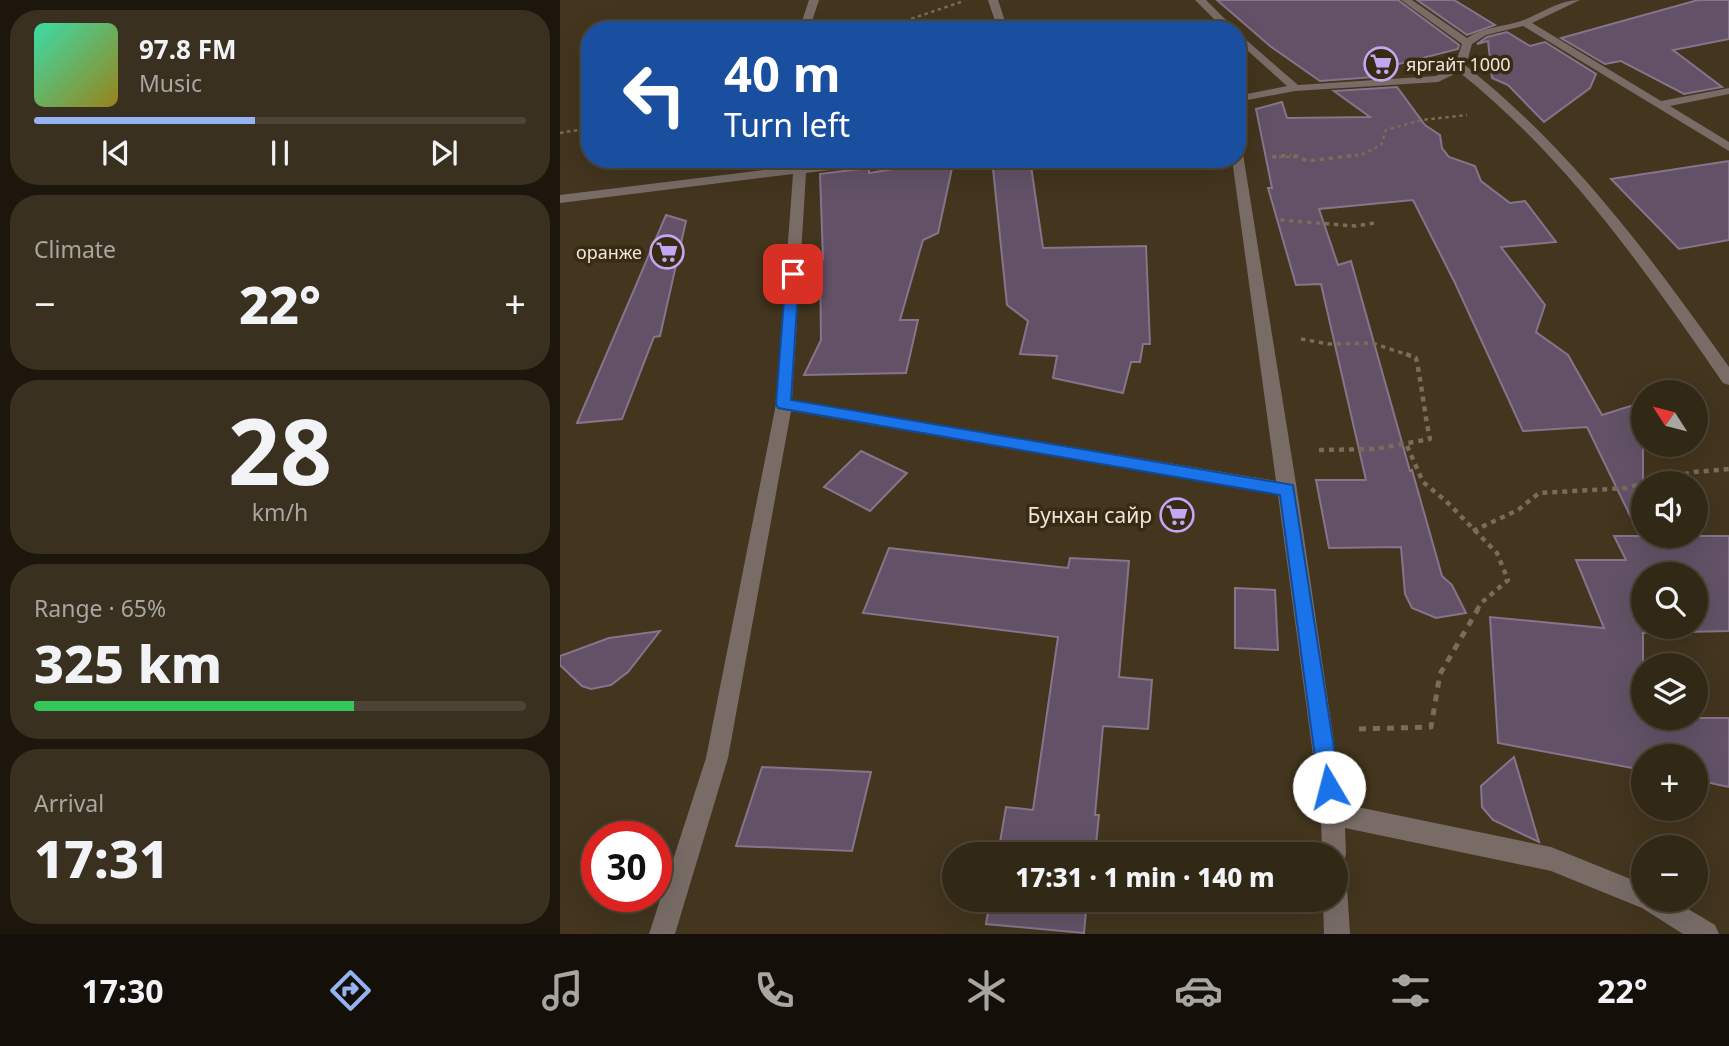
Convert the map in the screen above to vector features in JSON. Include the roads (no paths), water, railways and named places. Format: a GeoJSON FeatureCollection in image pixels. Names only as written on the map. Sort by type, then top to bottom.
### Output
{"type":"FeatureCollection","features":[{"type":"Feature","properties":{"kind":"street"},"geometry":{"type":"LineString","coordinates":[[807,21],[814,0]]}},
{"type":"Feature","properties":{"kind":"street"},"geometry":{"type":"LineString","coordinates":[[993,0],[1000,21]]}},
{"type":"Feature","properties":{"kind":"street"},"geometry":{"type":"LineString","coordinates":[[1200,0],[1222,21]]}},
{"type":"Feature","properties":{"kind":"street"},"geometry":{"type":"LineString","coordinates":[[1406,0],[1467,43]]}},
{"type":"Feature","properties":{"kind":"street"},"geometry":{"type":"LineString","coordinates":[[1246,97],[1295,88],[1438,79],[1460,67],[1467,43],[1482,33],[1524,23],[1575,0]]}},
{"type":"Feature","properties":{"kind":"street"},"geometry":{"type":"LineString","coordinates":[[1524,23],[1729,147]]}},
{"type":"Feature","properties":{"kind":"street"},"geometry":{"type":"LineString","coordinates":[[1246,43],[1295,88]]}},
{"type":"Feature","properties":{"kind":"street"},"geometry":{"type":"LineString","coordinates":[[1460,67],[1485,85],[1591,195],[1634,245],[1729,379]]}},
{"type":"Feature","properties":{"kind":"street"},"geometry":{"type":"LineString","coordinates":[[1660,105],[1729,91]]}},
{"type":"Feature","properties":{"kind":"street"},"geometry":{"type":"LineString","coordinates":[[743,178],[747,168]]}},
{"type":"Feature","properties":{"kind":"street"},"geometry":{"type":"LineString","coordinates":[[560,199],[816,168]]}},
{"type":"Feature","properties":{"kind":"street"},"geometry":{"type":"LineString","coordinates":[[1239,168],[1288,490],[1333,814],[1334,842]]}},
{"type":"Feature","properties":{"kind":"street"},"geometry":{"type":"LineString","coordinates":[[662,934],[717,758],[784,404],[800,170]]}},
{"type":"Feature","properties":{"kind":"street"},"geometry":{"type":"LineString","coordinates":[[784,404],[1288,490]]}},
{"type":"Feature","properties":{"kind":"street"},"geometry":{"type":"LineString","coordinates":[[1333,814],[1551,859],[1631,891]]}},
{"type":"Feature","properties":{"kind":"street"},"geometry":{"type":"LineString","coordinates":[[1336,912],[1337,934]]}},
{"type":"Feature","properties":{"kind":"street"},"geometry":{"type":"LineString","coordinates":[[1670,912],[1706,934]]}},
{"type":"Feature","properties":{"kind":"place","name":"яргайт 1000"},"geometry":{"type":"Point","coordinates":[1381,64]}},
{"type":"Feature","properties":{"kind":"place","name":"оранже"},"geometry":{"type":"Point","coordinates":[667,252]}},
{"type":"Feature","properties":{"kind":"place","name":"Бунхан сайр"},"geometry":{"type":"Point","coordinates":[1177,515]}}]}
